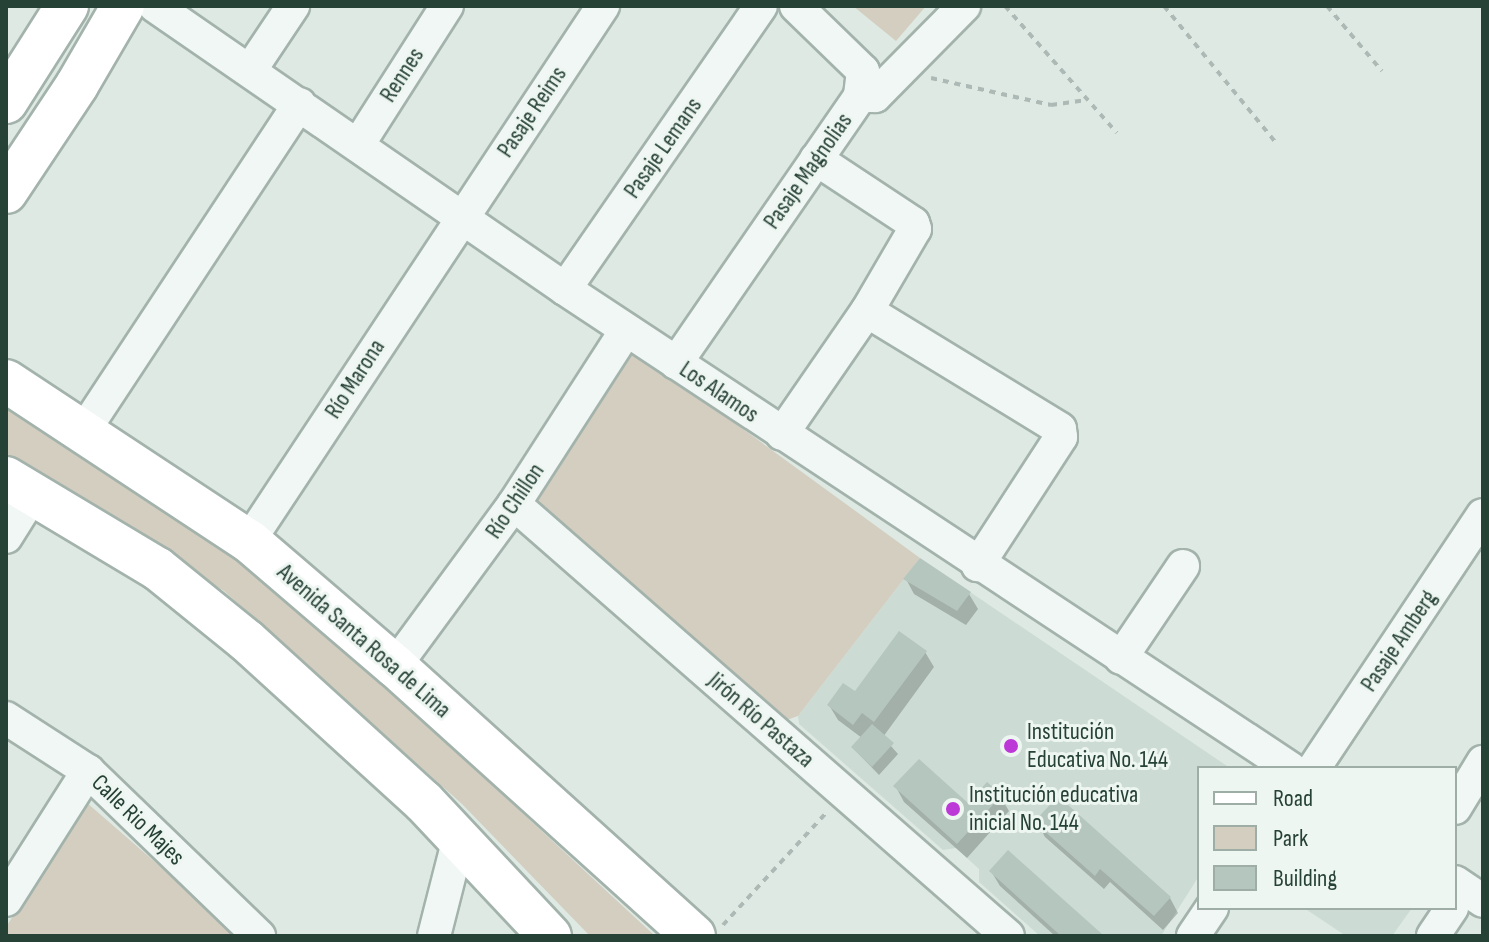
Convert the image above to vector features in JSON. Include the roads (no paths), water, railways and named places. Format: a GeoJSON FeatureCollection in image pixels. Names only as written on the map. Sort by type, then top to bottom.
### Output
{"type":"FeatureCollection","features":[{"type":"Feature","properties":{"kind":"main road"},"geometry":{"type":"LineString","coordinates":[[6,192],[77,85],[123,6]]}},
{"type":"Feature","properties":{"kind":"main road"},"geometry":{"type":"LineString","coordinates":[[6,102],[54,11]]}},
{"type":"Feature","properties":{"kind":"main road","name":"Avenida Santa Rosa de Lima"},"geometry":{"type":"LineString","coordinates":[[6,381],[249,541],[395,666],[694,936]]}},
{"type":"Feature","properties":{"kind":"main road"},"geometry":{"type":"LineString","coordinates":[[19,486],[158,569],[191,594],[357,739],[459,838],[550,936]]}},
{"type":"Feature","properties":{"kind":"street","name":"Los Alamos"},"geometry":{"type":"LineString","coordinates":[[155,6],[251,69],[626,330],[1287,766]]}},
{"type":"Feature","properties":{"kind":"street"},"geometry":{"type":"LineString","coordinates":[[251,69],[293,6]]}},
{"type":"Feature","properties":{"kind":"street","name":"Rennes"},"geometry":{"type":"LineString","coordinates":[[358,145],[447,6]]}},
{"type":"Feature","properties":{"kind":"street","name":"Pasaje Reims"},"geometry":{"type":"LineString","coordinates":[[460,217],[603,6]]}},
{"type":"Feature","properties":{"kind":"street","name":"Pasaje Lemans"},"geometry":{"type":"LineString","coordinates":[[565,289],[761,6]]}},
{"type":"Feature","properties":{"kind":"street"},"geometry":{"type":"LineString","coordinates":[[796,6],[863,71],[860,96]]}},
{"type":"Feature","properties":{"kind":"street","name":"Pasaje Magnolias"},"geometry":{"type":"LineString","coordinates":[[676,363],[860,96],[875,96],[964,6]]}},
{"type":"Feature","properties":{"kind":"street"},"geometry":{"type":"LineString","coordinates":[[83,432],[299,104]]}},
{"type":"Feature","properties":{"kind":"street"},"geometry":{"type":"LineString","coordinates":[[782,434],[867,311],[914,235],[913,223],[816,159]]}},
{"type":"Feature","properties":{"kind":"street","name":"Río Marona"},"geometry":{"type":"LineString","coordinates":[[249,541],[460,217]]}},
{"type":"Feature","properties":{"kind":"street"},"geometry":{"type":"LineString","coordinates":[[867,311],[1060,429],[1061,437],[978,565]]}},
{"type":"Feature","properties":{"kind":"street","name":"Río Chillon"},"geometry":{"type":"LineString","coordinates":[[395,666],[514,504],[626,330]]}},
{"type":"Feature","properties":{"kind":"street"},"geometry":{"type":"LineString","coordinates":[[6,537],[19,486]]}},
{"type":"Feature","properties":{"kind":"street","name":"Jirón Río Pastaza"},"geometry":{"type":"LineString","coordinates":[[514,504],[1008,936]]}},
{"type":"Feature","properties":{"kind":"street","name":"Pasaje Amberg"},"geometry":{"type":"LineString","coordinates":[[1315,766],[1483,515]]}},
{"type":"Feature","properties":{"kind":"street"},"geometry":{"type":"LineString","coordinates":[[1121,658],[1183,566]]}},
{"type":"Feature","properties":{"kind":"street","name":"Calle Rio Majes"},"geometry":{"type":"LineString","coordinates":[[6,718],[88,771],[259,936]]}},
{"type":"Feature","properties":{"kind":"street"},"geometry":{"type":"LineString","coordinates":[[1457,805],[1483,762]]}},
{"type":"Feature","properties":{"kind":"street"},"geometry":{"type":"LineString","coordinates":[[6,900],[88,771]]}},
{"type":"Feature","properties":{"kind":"street"},"geometry":{"type":"LineString","coordinates":[[434,936],[459,838]]}},
{"type":"Feature","properties":{"kind":"street"},"geometry":{"type":"LineString","coordinates":[[1193,936],[1211,910]]}},
{"type":"Feature","properties":{"kind":"street"},"geometry":{"type":"LineString","coordinates":[[1433,936],[1452,910]]}},
{"type":"Feature","properties":{"kind":"place","name":"Institución Educativa No. 144"},"geometry":{"type":"Point","coordinates":[1011,746]}},
{"type":"Feature","properties":{"kind":"place","name":"Institución educativa inicial No. 144"},"geometry":{"type":"Point","coordinates":[953,809]}}]}
